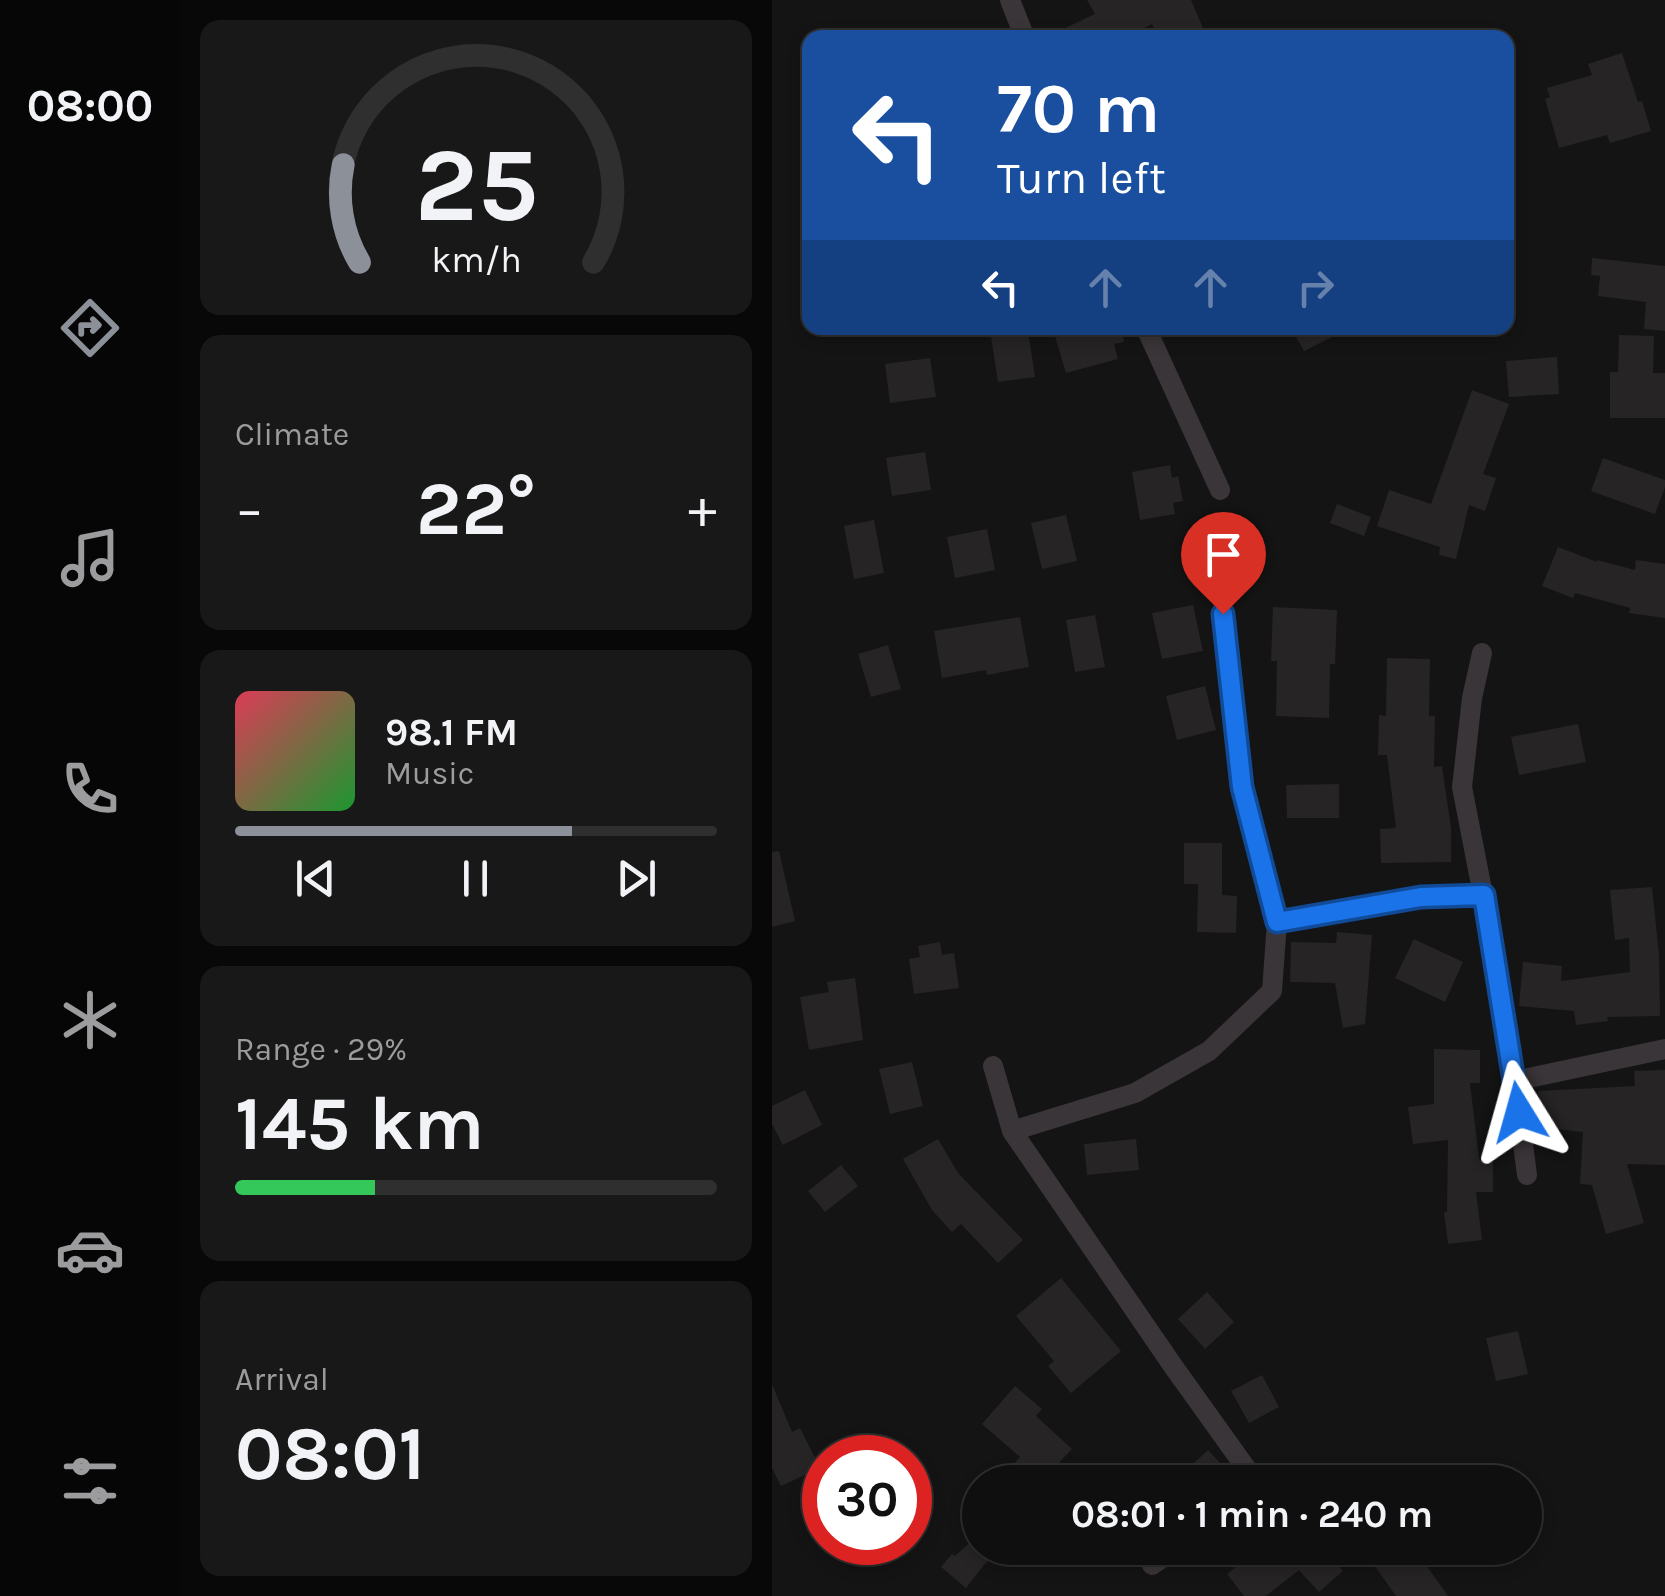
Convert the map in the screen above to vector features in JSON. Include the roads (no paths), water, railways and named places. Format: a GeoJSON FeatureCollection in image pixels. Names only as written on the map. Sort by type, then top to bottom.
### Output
{"type":"FeatureCollection","features":[{"type":"Feature","properties":{"kind":"street"},"geometry":{"type":"LineString","coordinates":[[1010,0],[1022,30]]}},
{"type":"Feature","properties":{"kind":"street"},"geometry":{"type":"LineString","coordinates":[[1149,335],[1220,490]]}},
{"type":"Feature","properties":{"kind":"street"},"geometry":{"type":"LineString","coordinates":[[1012,1131],[1135,1093],[1209,1051],[1272,990],[1277,922],[1242,787],[1223,614]]}},
{"type":"Feature","properties":{"kind":"street"},"geometry":{"type":"LineString","coordinates":[[1482,653],[1472,698],[1462,787],[1515,1081],[1526,1175]]}},
{"type":"Feature","properties":{"kind":"street"},"geometry":{"type":"LineString","coordinates":[[1277,922],[1421,897],[1484,895]]}},
{"type":"Feature","properties":{"kind":"street"},"geometry":{"type":"LineString","coordinates":[[1515,1081],[1664,1049]]}},
{"type":"Feature","properties":{"kind":"street"},"geometry":{"type":"LineString","coordinates":[[993,1066],[1012,1131],[1244,1465]]}}]}
